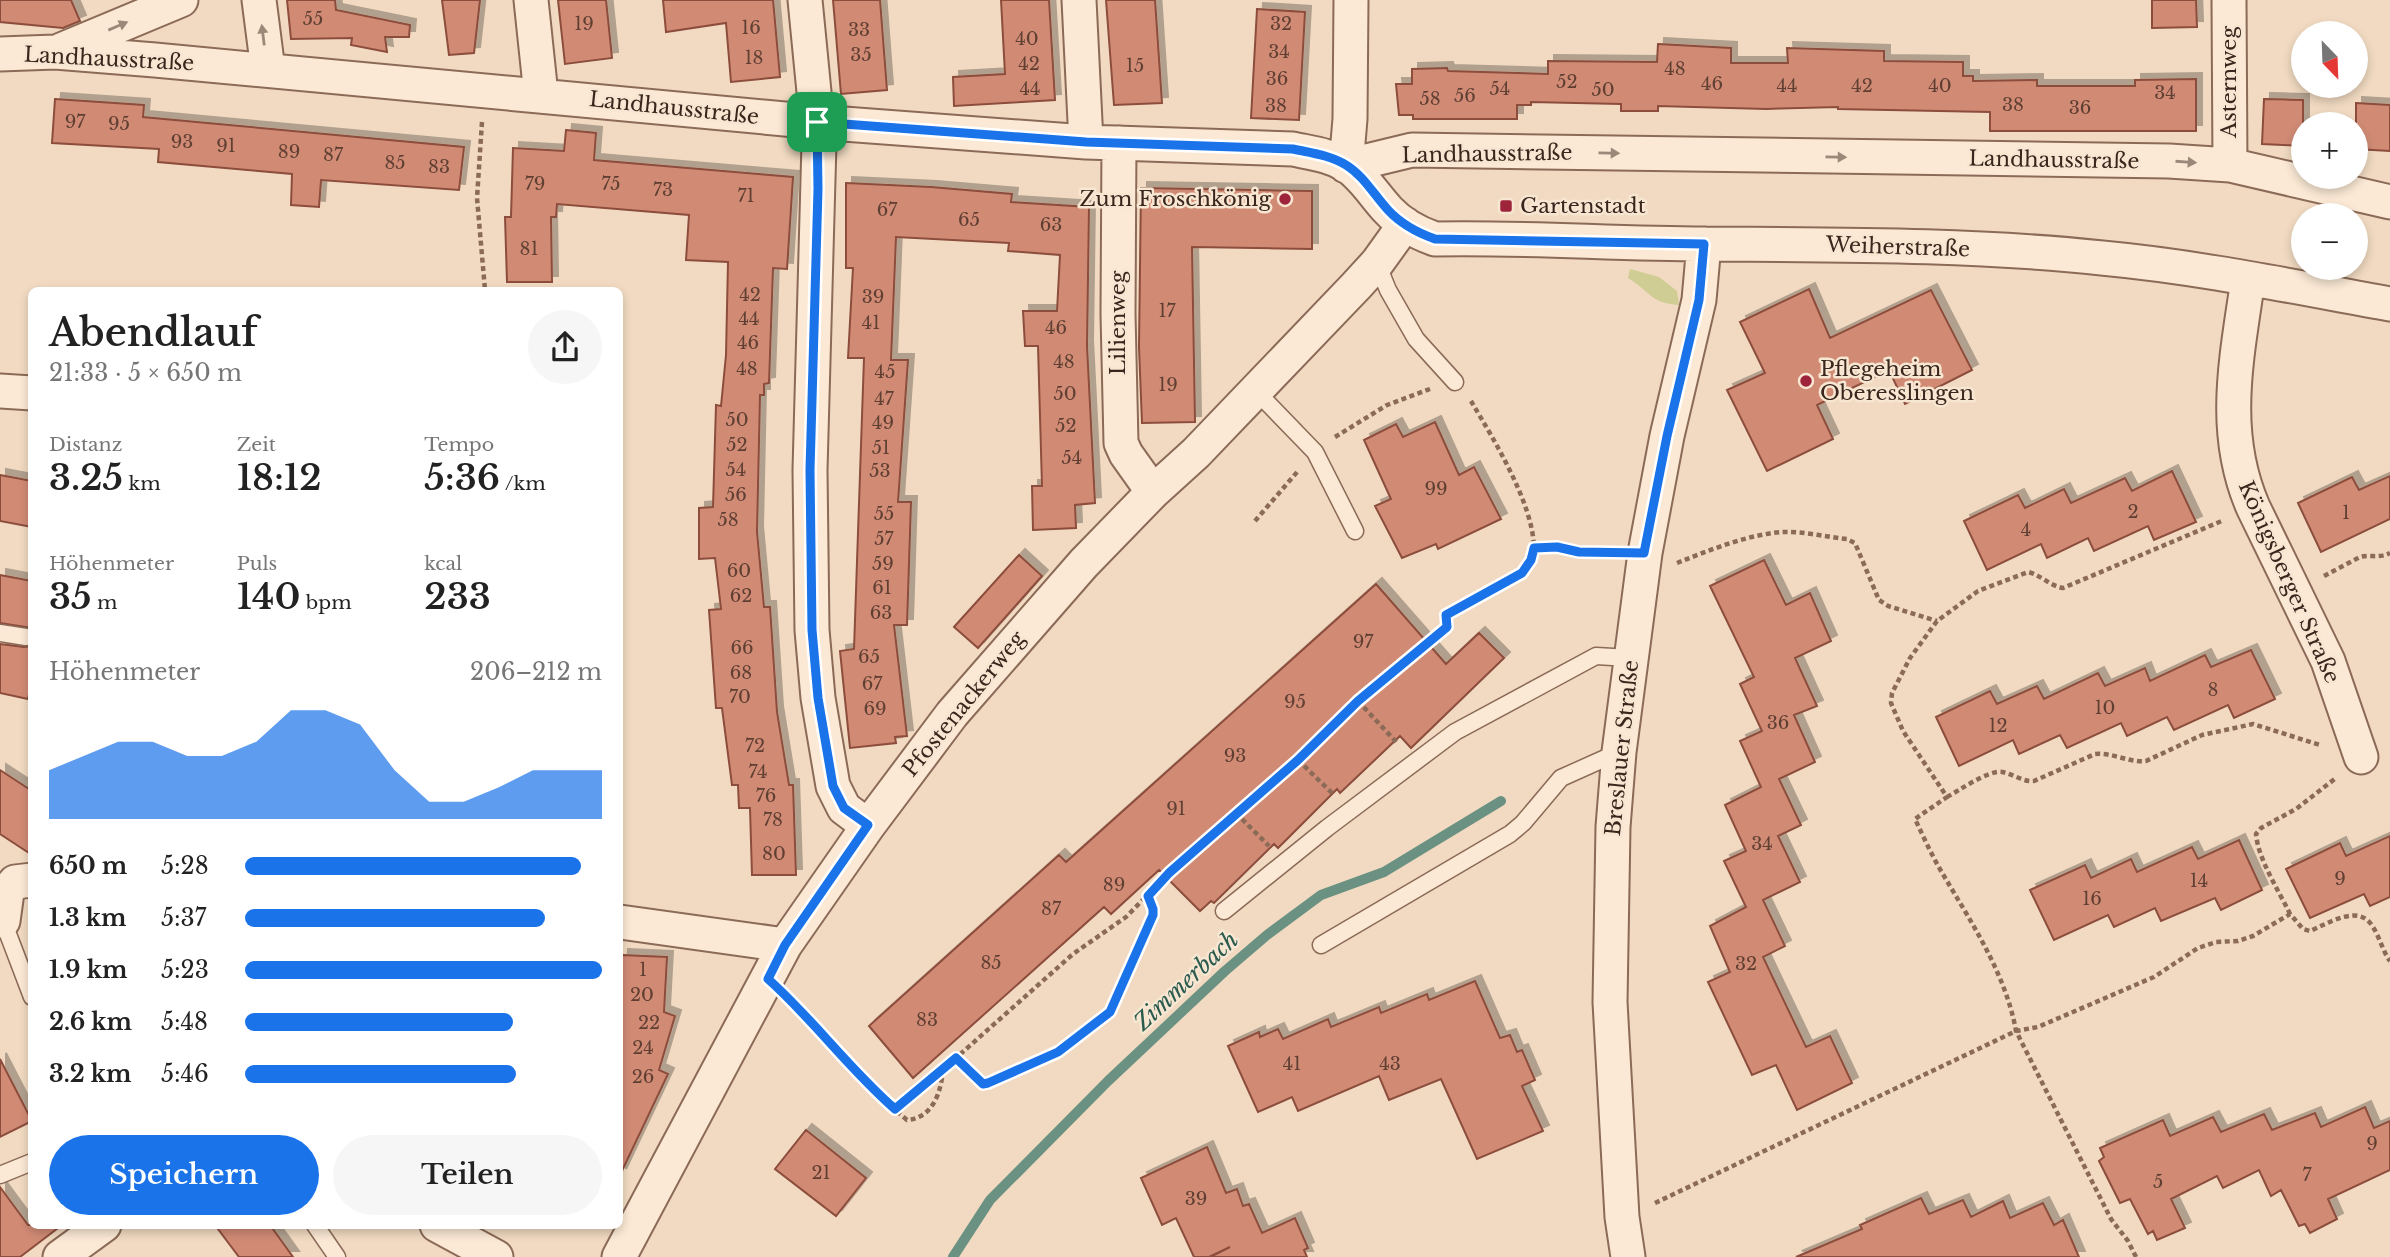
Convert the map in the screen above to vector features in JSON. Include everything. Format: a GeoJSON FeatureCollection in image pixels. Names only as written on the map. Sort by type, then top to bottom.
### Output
{"type":"FeatureCollection","features":[{"type":"Feature","properties":{"kind":"street"},"geometry":{"type":"LineString","coordinates":[[55,52],[181,0]]}},
{"type":"Feature","properties":{"kind":"street"},"geometry":{"type":"LineString","coordinates":[[259,0],[268,70]]}},
{"type":"Feature","properties":{"kind":"street"},"geometry":{"type":"LineString","coordinates":[[531,0],[541,95]]}},
{"type":"Feature","properties":{"kind":"street"},"geometry":{"type":"LineString","coordinates":[[806,0],[817,122],[818,189],[810,483],[812,630],[818,698],[833,786],[844,808],[868,825]]}},
{"type":"Feature","properties":{"kind":"street"},"geometry":{"type":"LineString","coordinates":[[1079,0],[1086,142]]}},
{"type":"Feature","properties":{"kind":"street"},"geometry":{"type":"LineString","coordinates":[[1346,166],[1350,119],[1351,0]]}},
{"type":"Feature","properties":{"kind":"street","name":"Asternweg"},"geometry":{"type":"LineString","coordinates":[[2229,0],[2230,165]]}},
{"type":"Feature","properties":{"kind":"street","name":"Landhausstraße"},"geometry":{"type":"LineString","coordinates":[[0,54],[55,52],[817,122],[1086,142],[1293,149],[1326,156],[1346,166],[1412,150],[2169,161],[2230,165],[2390,202]]}},
{"type":"Feature","properties":{"kind":"street","name":"Lilienweg"},"geometry":{"type":"LineString","coordinates":[[1119,143],[1118,314],[1121,443],[1153,492]]}},
{"type":"Feature","properties":{"kind":"street","name":"Weiherstraße"},"geometry":{"type":"LineString","coordinates":[[1346,166],[1363,179],[1389,212],[1405,224],[1435,239],[1833,244],[2055,253],[2248,279],[2390,304]]}},
{"type":"Feature","properties":{"kind":"street","name":"Pfostenackerweg"},"geometry":{"type":"LineString","coordinates":[[619,1257],[785,945],[868,825],[969,693],[1084,563],[1256,391],[1377,263],[1405,224]]}},
{"type":"Feature","properties":{"kind":"street","name":"Breslauer Straße"},"geometry":{"type":"LineString","coordinates":[[1628,1257],[1622,1217],[1610,1002],[1613,841],[1619,752],[1644,553],[1667,436],[1699,300],[1704,244]]}},
{"type":"Feature","properties":{"kind":"street","name":"Königsberger Straße"},"geometry":{"type":"LineString","coordinates":[[2248,279],[2234,376],[2233,409],[2237,462],[2253,507],[2328,661],[2361,757]]}},
{"type":"Feature","properties":{"kind":"street"},"geometry":{"type":"LineString","coordinates":[[0,391],[28,393]]}},
{"type":"Feature","properties":{"kind":"street"},"geometry":{"type":"LineString","coordinates":[[3,921],[6,892],[15,882],[28,880]]}},
{"type":"Feature","properties":{"kind":"street"},"geometry":{"type":"LineString","coordinates":[[623,922],[785,945]]}},
{"type":"Feature","properties":{"kind":"street"},"geometry":{"type":"LineString","coordinates":[[444,1229],[496,1257]]}},
{"type":"Feature","properties":{"kind":"lane"},"geometry":{"type":"LineString","coordinates":[[1377,263],[1388,290],[1416,339],[1455,382]]}},
{"type":"Feature","properties":{"kind":"lane"},"geometry":{"type":"LineString","coordinates":[[1256,391],[1315,452],[1355,531]]}},
{"type":"Feature","properties":{"kind":"lane"},"geometry":{"type":"LineString","coordinates":[[0,632],[26,637]]}},
{"type":"Feature","properties":{"kind":"lane"},"geometry":{"type":"LineString","coordinates":[[1224,911],[1327,828],[1455,732],[1596,656],[1630,659]]}},
{"type":"Feature","properties":{"kind":"lane"},"geometry":{"type":"LineString","coordinates":[[1321,945],[1510,834],[1523,824],[1561,778],[1573,770],[1619,752]]}},
{"type":"Feature","properties":{"kind":"lane"},"geometry":{"type":"LineString","coordinates":[[3,921],[28,987]]}},
{"type":"Feature","properties":{"kind":"lane"},"geometry":{"type":"LineString","coordinates":[[0,1175],[28,1164]]}},
{"type":"Feature","properties":{"kind":"lane"},"geometry":{"type":"LineString","coordinates":[[318,1229],[337,1257]]}},
{"type":"Feature","properties":{"kind":"path"},"geometry":{"type":"LineString","coordinates":[[484,111],[477,198],[485,287]]}},
{"type":"Feature","properties":{"kind":"path"},"geometry":{"type":"LineString","coordinates":[[895,1109],[943,1070],[1073,954],[1111,930],[1169,873],[1298,760],[1358,701],[1447,627],[1446,615],[1522,573],[1531,560],[1534,548],[1534,537],[1526,508],[1498,447],[1467,394],[1455,382],[1403,398],[1366,416],[1315,452],[1255,521]]}},
{"type":"Feature","properties":{"kind":"path"},"geometry":{"type":"LineString","coordinates":[[1947,797],[1903,731],[1891,703],[1892,693],[1910,658],[1937,621],[1978,591],[2028,572],[2063,588],[2253,507]]}},
{"type":"Feature","properties":{"kind":"path"},"geometry":{"type":"LineString","coordinates":[[1677,563],[1760,535],[1785,532],[1847,539],[1855,543],[1880,600],[1888,606],[1937,621]]}},
{"type":"Feature","properties":{"kind":"path"},"geometry":{"type":"LineString","coordinates":[[1534,548],[1644,553]]}},
{"type":"Feature","properties":{"kind":"path"},"geometry":{"type":"LineString","coordinates":[[2295,591],[2360,557],[2377,557],[2390,553]]}},
{"type":"Feature","properties":{"kind":"path"},"geometry":{"type":"LineString","coordinates":[[1358,701],[1399,744]]}},
{"type":"Feature","properties":{"kind":"path"},"geometry":{"type":"LineString","coordinates":[[2136,1257],[2128,1241],[2111,1219],[2016,1031],[2012,1007],[2004,986],[1915,819],[1947,797],[1992,773],[2001,772],[2026,781],[2034,781],[2103,753],[2138,762],[2146,761],[2203,735],[2253,724],[2361,757]]}},
{"type":"Feature","properties":{"kind":"path"},"geometry":{"type":"LineString","coordinates":[[2361,757],[2296,809],[2261,828],[2256,834],[2257,843],[2290,914],[2303,929],[2310,931],[2352,914],[2364,917],[2373,926],[2390,962]]}},
{"type":"Feature","properties":{"kind":"path"},"geometry":{"type":"LineString","coordinates":[[1298,760],[1331,792]]}},
{"type":"Feature","properties":{"kind":"path"},"geometry":{"type":"LineString","coordinates":[[1236,813],[1258,835]]}},
{"type":"Feature","properties":{"kind":"path"},"geometry":{"type":"LineString","coordinates":[[956,1058],[983,1084],[988,1083],[1058,1052],[1110,1012],[1153,915],[1148,896]]}},
{"type":"Feature","properties":{"kind":"path"},"geometry":{"type":"LineString","coordinates":[[1622,1217],[2016,1031],[2038,1027],[2154,976],[2199,947],[2253,936],[2290,914]]}},
{"type":"Feature","properties":{"kind":"path"},"geometry":{"type":"LineString","coordinates":[[768,979],[812,1022],[871,1089],[907,1120],[917,1119],[926,1113],[941,1090],[943,1070]]}},
{"type":"Feature","properties":{"kind":"shaded area"},"geometry":{"type":"Polygon","coordinates":[[[1630,269],[1659,277],[1677,291],[1679,305],[1662,302],[1651,296],[1628,278],[1630,269]]]}},
{"type":"Feature","properties":{"kind":"building"},"geometry":{"type":"Polygon","coordinates":[[[0,0],[71,0],[80,21],[63,28],[0,22],[0,0]]]}},
{"type":"Feature","properties":{"kind":"building"},"geometry":{"type":"Polygon","coordinates":[[[287,0],[335,0],[336,10],[410,25],[409,37],[385,37],[387,52],[351,45],[352,38],[291,39],[287,0]]]}},
{"type":"Feature","properties":{"kind":"building"},"geometry":{"type":"Polygon","coordinates":[[[442,0],[480,0],[474,53],[449,55],[442,0]]]}},
{"type":"Feature","properties":{"kind":"building"},"geometry":{"type":"Polygon","coordinates":[[[558,0],[606,0],[612,58],[565,64],[558,0]]]}},
{"type":"Feature","properties":{"kind":"building"},"geometry":{"type":"Polygon","coordinates":[[[663,0],[773,0],[780,77],[731,82],[726,23],[666,32],[663,0]]]}},
{"type":"Feature","properties":{"kind":"building"},"geometry":{"type":"Polygon","coordinates":[[[833,0],[880,0],[887,90],[841,94],[833,0]]]}},
{"type":"Feature","properties":{"kind":"building"},"geometry":{"type":"Polygon","coordinates":[[[1001,0],[1049,0],[1055,100],[954,106],[953,77],[1005,74],[1001,0]]]}},
{"type":"Feature","properties":{"kind":"building"},"geometry":{"type":"Polygon","coordinates":[[[1106,0],[1155,0],[1162,103],[1114,105],[1106,0]]]}},
{"type":"Feature","properties":{"kind":"building"},"geometry":{"type":"Polygon","coordinates":[[[2152,0],[2196,0],[2197,27],[2152,28],[2152,0]]]}},
{"type":"Feature","properties":{"kind":"building"},"geometry":{"type":"Polygon","coordinates":[[[1257,9],[1305,12],[1299,120],[1251,118],[1257,9]]]}},
{"type":"Feature","properties":{"kind":"building"},"geometry":{"type":"Polygon","coordinates":[[[1658,44],[1731,48],[1731,63],[1788,63],[1787,48],[1884,51],[1884,61],[1963,62],[1963,76],[1973,76],[1973,81],[2037,80],[2037,86],[2135,86],[2135,80],[2196,79],[2196,131],[1990,131],[1990,112],[1838,107],[1766,109],[1658,106],[1658,111],[1621,111],[1621,104],[1531,102],[1531,105],[1517,105],[1517,119],[1413,119],[1413,115],[1399,115],[1396,84],[1412,84],[1412,69],[1447,68],[1448,71],[1548,74],[1548,61],[1657,62],[1658,44]]]}},
{"type":"Feature","properties":{"kind":"building"},"geometry":{"type":"Polygon","coordinates":[[[55,99],[144,105],[143,117],[464,147],[459,190],[321,180],[319,207],[291,205],[292,174],[158,162],[159,149],[52,143],[55,99]]]}},
{"type":"Feature","properties":{"kind":"building"},"geometry":{"type":"Polygon","coordinates":[[[2264,99],[2303,100],[2303,112],[2291,112],[2291,145],[2262,144],[2264,99]]]}},
{"type":"Feature","properties":{"kind":"building"},"geometry":{"type":"Polygon","coordinates":[[[2356,103],[2390,105],[2390,151],[2368,150],[2368,112],[2356,112],[2356,103]]]}},
{"type":"Feature","properties":{"kind":"building"},"geometry":{"type":"Polygon","coordinates":[[[566,130],[596,133],[594,160],[793,177],[787,269],[773,268],[769,383],[764,384],[764,395],[760,395],[757,532],[764,607],[770,607],[777,712],[789,785],[793,785],[796,875],[752,875],[750,808],[739,808],[738,785],[732,785],[722,708],[716,708],[709,610],[721,609],[715,558],[699,559],[699,508],[713,507],[716,405],[721,406],[726,355],[728,262],[686,260],[689,215],[557,204],[556,217],[551,217],[552,282],[507,282],[505,217],[511,217],[513,148],[564,151],[566,130]]]}},
{"type":"Feature","properties":{"kind":"building"},"geometry":{"type":"Polygon","coordinates":[[[846,183],[1012,194],[1011,202],[1089,207],[1087,346],[1095,503],[1075,505],[1076,528],[1033,530],[1032,486],[1042,486],[1038,346],[1025,346],[1023,311],[1057,311],[1060,255],[1008,251],[1009,243],[896,237],[891,360],[908,360],[898,502],[911,502],[907,625],[894,625],[907,736],[895,737],[896,743],[850,748],[840,651],[854,649],[864,358],[848,358],[853,268],[846,268],[846,183]]]}},
{"type":"Feature","properties":{"kind":"building"},"geometry":{"type":"Polygon","coordinates":[[[1141,188],[1312,191],[1312,249],[1192,247],[1195,422],[1142,423],[1139,347],[1141,188]]]}},
{"type":"Feature","properties":{"kind":"building","name":"Pflegeheim Oberesslingen"},"geometry":{"type":"Polygon","coordinates":[[[1809,289],[1830,338],[1931,290],[1972,370],[1905,404],[1889,370],[1817,405],[1833,439],[1767,471],[1727,390],[1765,373],[1740,322],[1809,289]]]}},
{"type":"Feature","properties":{"kind":"building"},"geometry":{"type":"Polygon","coordinates":[[[1435,422],[1459,475],[1474,467],[1501,519],[1438,549],[1436,544],[1402,558],[1375,506],[1391,499],[1364,440],[1396,424],[1403,437],[1435,422]]]}},
{"type":"Feature","properties":{"kind":"building"},"geometry":{"type":"Polygon","coordinates":[[[2172,471],[2196,522],[2154,540],[2148,526],[2094,551],[2088,538],[2047,558],[2041,544],[1987,570],[1964,521],[2018,495],[2025,508],[2064,489],[2071,503],[2125,478],[2132,491],[2172,471]]]}},
{"type":"Feature","properties":{"kind":"building"},"geometry":{"type":"Polygon","coordinates":[[[0,475],[28,480],[28,526],[0,521],[0,475]]]}},
{"type":"Feature","properties":{"kind":"building"},"geometry":{"type":"Polygon","coordinates":[[[2390,476],[2390,519],[2321,552],[2298,503],[2352,477],[2359,490],[2390,476]]]}},
{"type":"Feature","properties":{"kind":"building"},"geometry":{"type":"Polygon","coordinates":[[[1019,555],[1042,576],[978,648],[954,627],[1019,555]]]}},
{"type":"Feature","properties":{"kind":"building"},"geometry":{"type":"Polygon","coordinates":[[[1764,560],[1786,605],[1810,593],[1831,641],[1795,658],[1817,706],[1794,715],[1815,762],[1779,779],[1801,825],[1778,836],[1800,882],[1763,900],[1785,946],[1763,957],[1806,1047],[1830,1036],[1852,1083],[1797,1110],[1776,1065],[1752,1075],[1708,982],[1730,972],[1710,926],[1746,907],[1724,861],[1746,851],[1725,805],[1761,787],[1740,741],[1762,731],[1740,684],[1754,677],[1710,586],[1764,560]]]}},
{"type":"Feature","properties":{"kind":"building"},"geometry":{"type":"Polygon","coordinates":[[[0,575],[28,580],[28,627],[0,623],[0,575]]]}},
{"type":"Feature","properties":{"kind":"building"},"geometry":{"type":"Polygon","coordinates":[[[1376,584],[1446,664],[1479,633],[1504,658],[1411,748],[1400,736],[1340,793],[1337,789],[1278,848],[1274,844],[1214,903],[1211,901],[1200,911],[1159,870],[1111,914],[1104,907],[913,1078],[869,1026],[1059,855],[1066,862],[1376,584]]]}},
{"type":"Feature","properties":{"kind":"building"},"geometry":{"type":"Polygon","coordinates":[[[0,644],[28,646],[28,699],[0,693],[0,644]]]}},
{"type":"Feature","properties":{"kind":"building"},"geometry":{"type":"Polygon","coordinates":[[[2251,650],[2275,699],[2234,718],[2228,705],[2174,730],[2167,717],[2127,736],[2121,723],[2067,748],[2060,735],[2019,754],[2013,740],[1959,766],[1936,717],[1990,691],[1997,704],[2037,686],[2044,699],[2098,673],[2105,686],[2145,668],[2150,681],[2205,655],[2211,667],[2251,650]]]}},
{"type":"Feature","properties":{"kind":"building"},"geometry":{"type":"Polygon","coordinates":[[[0,770],[28,788],[28,852],[0,834],[0,770]]]}},
{"type":"Feature","properties":{"kind":"building"},"geometry":{"type":"Polygon","coordinates":[[[2390,836],[2390,897],[2370,906],[2364,894],[2310,918],[2286,869],[2340,843],[2346,856],[2390,836]]]}},
{"type":"Feature","properties":{"kind":"building"},"geometry":{"type":"Polygon","coordinates":[[[2239,840],[2262,890],[2221,910],[2215,898],[2161,921],[2155,908],[2114,927],[2108,915],[2054,940],[2030,890],[2085,865],[2091,878],[2131,859],[2137,872],[2192,847],[2198,859],[2239,840]]]}},
{"type":"Feature","properties":{"kind":"building"},"geometry":{"type":"Polygon","coordinates":[[[623,955],[667,957],[664,1012],[675,1016],[659,1070],[668,1074],[623,1169],[623,955]]]}},
{"type":"Feature","properties":{"kind":"building"},"geometry":{"type":"Polygon","coordinates":[[[1475,981],[1500,1038],[1510,1035],[1517,1052],[1522,1050],[1535,1080],[1522,1086],[1543,1131],[1477,1159],[1441,1079],[1389,1100],[1379,1076],[1298,1111],[1292,1097],[1258,1112],[1228,1046],[1259,1032],[1260,1037],[1278,1029],[1283,1039],[1328,1019],[1331,1027],[1379,1007],[1381,1013],[1427,994],[1429,1000],[1475,981]]]}},
{"type":"Feature","properties":{"kind":"building"},"geometry":{"type":"Polygon","coordinates":[[[0,1059],[28,1113],[28,1123],[0,1137],[0,1059]]]}},
{"type":"Feature","properties":{"kind":"building"},"geometry":{"type":"Polygon","coordinates":[[[2365,1107],[2374,1128],[2390,1121],[2390,1170],[2328,1199],[2337,1219],[2310,1233],[2305,1224],[2299,1226],[2281,1190],[2271,1196],[2259,1170],[2223,1188],[2217,1176],[2171,1199],[2185,1228],[2157,1240],[2153,1231],[2148,1234],[2130,1199],[2120,1203],[2099,1161],[2104,1157],[2100,1148],[2163,1120],[2170,1136],[2213,1117],[2221,1132],[2264,1114],[2272,1130],[2315,1113],[2321,1127],[2365,1107]]]}},
{"type":"Feature","properties":{"kind":"building"},"geometry":{"type":"Polygon","coordinates":[[[806,1130],[866,1178],[836,1216],[775,1169],[806,1130]]]}},
{"type":"Feature","properties":{"kind":"building"},"geometry":{"type":"Polygon","coordinates":[[[1207,1147],[1226,1193],[1237,1189],[1243,1206],[1249,1204],[1262,1233],[1295,1218],[1308,1248],[1304,1250],[1307,1257],[1210,1257],[1230,1247],[1209,1257],[1194,1257],[1176,1218],[1162,1225],[1141,1178],[1207,1147]]]}},
{"type":"Feature","properties":{"kind":"building"},"geometry":{"type":"Polygon","coordinates":[[[0,1187],[28,1225],[28,1229],[57,1229],[20,1257],[0,1257],[0,1187]]]}},
{"type":"Feature","properties":{"kind":"building"},"geometry":{"type":"Polygon","coordinates":[[[1921,1198],[1929,1214],[1963,1200],[1971,1217],[2003,1201],[2010,1218],[2043,1203],[2054,1225],[2063,1220],[2079,1257],[1796,1257],[1862,1229],[1860,1225],[1921,1198]]]}},
{"type":"Feature","properties":{"kind":"building"},"geometry":{"type":"Polygon","coordinates":[[[218,1229],[273,1229],[293,1257],[239,1257],[218,1229]]]}},
{"type":"Feature","properties":{"kind":"waterway","name":"Zimmerbach"},"geometry":{"type":"LineString","coordinates":[[953,1257],[990,1200],[1108,1081],[1267,935],[1321,895],[1384,872],[1501,801]]}},
{"type":"Feature","properties":{"kind":"place","name":"Zum Froschkönig"},"geometry":{"type":"Point","coordinates":[1285,199]}},
{"type":"Feature","properties":{"kind":"place","name":"Gartenstadt"},"geometry":{"type":"Point","coordinates":[1506,206]}},
{"type":"Feature","properties":{"kind":"place","name":"Pflegeheim Oberesslingen"},"geometry":{"type":"Point","coordinates":[1806,381]}},
{"type":"Feature","properties":{"kind":"route"},"geometry":{"type":"LineString","coordinates":[[817,122],[1086,142],[1293,149],[1326,156],[1346,166],[1363,179],[1389,212],[1425,236],[1435,239],[1704,244],[1699,300],[1667,436],[1644,553],[1534,548],[1531,560],[1522,573],[1446,615],[1447,627],[1358,701],[1298,760],[1169,873],[1148,896],[1153,915],[1110,1012],[1058,1052],[988,1083],[983,1084],[956,1058],[895,1109],[871,1089],[812,1022],[768,979],[785,945],[868,825],[844,808],[833,786],[818,698],[812,630],[810,470],[819,143],[817,122]]}}]}
